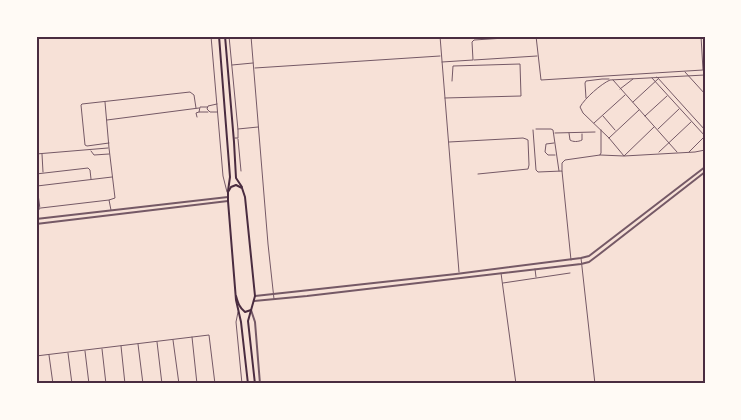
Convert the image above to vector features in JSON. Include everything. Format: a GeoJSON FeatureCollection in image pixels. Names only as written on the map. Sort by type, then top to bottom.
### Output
{"type":"FeatureCollection","features":[{"type":"Feature","properties":{"kind":"main road"},"geometry":{"type":"LineString","coordinates":[[218,36],[230,177],[228,201],[235,294],[241,322],[248,384]]}},
{"type":"Feature","properties":{"kind":"main road"},"geometry":{"type":"LineString","coordinates":[[225,36],[236,178],[245,197],[255,296],[248,321],[255,384]]}},
{"type":"Feature","properties":{"kind":"main road"},"geometry":{"type":"LineString","coordinates":[[228,195],[231,187],[236,185],[242,188]]}},
{"type":"Feature","properties":{"kind":"main road"},"geometry":{"type":"LineString","coordinates":[[235,294],[242,310],[245,312],[251,310]]}},
{"type":"Feature","properties":{"kind":"street"},"geometry":{"type":"LineString","coordinates":[[36,218],[228,195],[224,176],[211,36]]}},
{"type":"Feature","properties":{"kind":"street"},"geometry":{"type":"LineString","coordinates":[[229,36],[241,171]]}},
{"type":"Feature","properties":{"kind":"street"},"geometry":{"type":"LineString","coordinates":[[251,36],[274,299]]}},
{"type":"Feature","properties":{"kind":"street"},"geometry":{"type":"LineString","coordinates":[[440,36],[459,273]]}},
{"type":"Feature","properties":{"kind":"street"},"geometry":{"type":"LineString","coordinates":[[473,60],[472,42],[474,40],[536,36],[541,80],[704,70],[702,36]]}},
{"type":"Feature","properties":{"kind":"street"},"geometry":{"type":"LineString","coordinates":[[253,68],[441,56]]}},
{"type":"Feature","properties":{"kind":"street"},"geometry":{"type":"LineString","coordinates":[[442,62],[538,56]]}},
{"type":"Feature","properties":{"kind":"street"},"geometry":{"type":"LineString","coordinates":[[232,65],[253,63]]}},
{"type":"Feature","properties":{"kind":"street"},"geometry":{"type":"LineString","coordinates":[[445,98],[521,96],[520,64],[453,66],[452,81]]}},
{"type":"Feature","properties":{"kind":"street"},"geometry":{"type":"LineString","coordinates":[[684,72],[705,94]]}},
{"type":"Feature","properties":{"kind":"street"},"geometry":{"type":"LineString","coordinates":[[586,99],[586,80],[658,78],[705,74]]}},
{"type":"Feature","properties":{"kind":"street"},"geometry":{"type":"LineString","coordinates":[[652,77],[705,136],[688,152]]}},
{"type":"Feature","properties":{"kind":"street"},"geometry":{"type":"LineString","coordinates":[[633,103],[658,78]]}},
{"type":"Feature","properties":{"kind":"street"},"geometry":{"type":"LineString","coordinates":[[658,78],[705,130]]}},
{"type":"Feature","properties":{"kind":"street"},"geometry":{"type":"LineString","coordinates":[[620,89],[633,79]]}},
{"type":"Feature","properties":{"kind":"street"},"geometry":{"type":"LineString","coordinates":[[611,80],[677,152]]}},
{"type":"Feature","properties":{"kind":"street"},"geometry":{"type":"LineString","coordinates":[[611,80],[604,83],[586,99],[581,104],[581,110],[624,156]]}},
{"type":"Feature","properties":{"kind":"street"},"geometry":{"type":"LineString","coordinates":[[109,143],[85,145],[82,104],[190,92],[194,95],[196,108]]}},
{"type":"Feature","properties":{"kind":"street"},"geometry":{"type":"LineString","coordinates":[[594,123],[625,95]]}},
{"type":"Feature","properties":{"kind":"street"},"geometry":{"type":"LineString","coordinates":[[645,116],[668,95]]}},
{"type":"Feature","properties":{"kind":"street"},"geometry":{"type":"LineString","coordinates":[[36,209],[115,198],[105,101]]}},
{"type":"Feature","properties":{"kind":"street"},"geometry":{"type":"LineString","coordinates":[[106,120],[208,107],[217,104]]}},
{"type":"Feature","properties":{"kind":"street"},"geometry":{"type":"LineString","coordinates":[[208,107],[209,112]]}},
{"type":"Feature","properties":{"kind":"street"},"geometry":{"type":"LineString","coordinates":[[196,117],[199,108]]}},
{"type":"Feature","properties":{"kind":"street"},"geometry":{"type":"LineString","coordinates":[[657,129],[680,108]]}},
{"type":"Feature","properties":{"kind":"street"},"geometry":{"type":"LineString","coordinates":[[609,138],[639,110]]}},
{"type":"Feature","properties":{"kind":"street"},"geometry":{"type":"LineString","coordinates":[[199,112],[218,112]]}},
{"type":"Feature","properties":{"kind":"street"},"geometry":{"type":"LineString","coordinates":[[602,116],[616,131]]}},
{"type":"Feature","properties":{"kind":"street"},"geometry":{"type":"LineString","coordinates":[[658,153],[691,122]]}},
{"type":"Feature","properties":{"kind":"street"},"geometry":{"type":"LineString","coordinates":[[624,156],[654,126]]}},
{"type":"Feature","properties":{"kind":"street"},"geometry":{"type":"LineString","coordinates":[[238,130],[258,127]]}},
{"type":"Feature","properties":{"kind":"street"},"geometry":{"type":"LineString","coordinates":[[559,172],[552,129],[535,130],[536,170],[538,172],[559,172],[562,171]]}},
{"type":"Feature","properties":{"kind":"street"},"geometry":{"type":"LineString","coordinates":[[600,155],[601,130]]}},
{"type":"Feature","properties":{"kind":"street"},"geometry":{"type":"LineString","coordinates":[[568,133],[570,140],[580,141],[583,138],[582,132]]}},
{"type":"Feature","properties":{"kind":"street"},"geometry":{"type":"LineString","coordinates":[[554,133],[595,132]]}},
{"type":"Feature","properties":{"kind":"street"},"geometry":{"type":"LineString","coordinates":[[448,142],[523,138],[528,140],[530,165],[528,169],[478,174]]}},
{"type":"Feature","properties":{"kind":"street"},"geometry":{"type":"LineString","coordinates":[[555,143],[546,144],[545,152],[548,155],[556,155]]}},
{"type":"Feature","properties":{"kind":"street"},"geometry":{"type":"LineString","coordinates":[[36,154],[109,148]]}},
{"type":"Feature","properties":{"kind":"street"},"geometry":{"type":"LineString","coordinates":[[90,150],[94,155],[110,154]]}},
{"type":"Feature","properties":{"kind":"street"},"geometry":{"type":"LineString","coordinates":[[570,260],[562,171],[562,163],[565,160],[600,155],[624,156],[701,152],[705,150]]}},
{"type":"Feature","properties":{"kind":"street"},"geometry":{"type":"LineString","coordinates":[[42,154],[44,173]]}},
{"type":"Feature","properties":{"kind":"street"},"geometry":{"type":"LineString","coordinates":[[255,296],[446,275],[589,256],[705,167]]}},
{"type":"Feature","properties":{"kind":"street"},"geometry":{"type":"LineString","coordinates":[[36,174],[88,168],[91,179]]}},
{"type":"Feature","properties":{"kind":"street"},"geometry":{"type":"LineString","coordinates":[[254,301],[589,262],[705,172]]}},
{"type":"Feature","properties":{"kind":"street"},"geometry":{"type":"LineString","coordinates":[[40,208],[37,186],[112,177]]}},
{"type":"Feature","properties":{"kind":"street"},"geometry":{"type":"LineString","coordinates":[[109,200],[111,210]]}},
{"type":"Feature","properties":{"kind":"street"},"geometry":{"type":"LineString","coordinates":[[36,224],[228,201]]}},
{"type":"Feature","properties":{"kind":"street"},"geometry":{"type":"LineString","coordinates":[[581,258],[595,384]]}},
{"type":"Feature","properties":{"kind":"street"},"geometry":{"type":"LineString","coordinates":[[534,269],[536,278]]}},
{"type":"Feature","properties":{"kind":"street"},"geometry":{"type":"LineString","coordinates":[[501,273],[516,384]]}},
{"type":"Feature","properties":{"kind":"street"},"geometry":{"type":"LineString","coordinates":[[502,283],[570,273]]}},
{"type":"Feature","properties":{"kind":"street"},"geometry":{"type":"LineString","coordinates":[[251,310],[255,322],[260,384]]}},
{"type":"Feature","properties":{"kind":"street"},"geometry":{"type":"LineString","coordinates":[[238,311],[236,322],[242,384]]}},
{"type":"Feature","properties":{"kind":"street"},"geometry":{"type":"LineString","coordinates":[[36,356],[209,335],[216,384]]}},
{"type":"Feature","properties":{"kind":"street"},"geometry":{"type":"LineString","coordinates":[[192,337],[197,384]]}},
{"type":"Feature","properties":{"kind":"street"},"geometry":{"type":"LineString","coordinates":[[173,339],[179,384]]}},
{"type":"Feature","properties":{"kind":"street"},"geometry":{"type":"LineString","coordinates":[[156,341],[162,384]]}},
{"type":"Feature","properties":{"kind":"street"},"geometry":{"type":"LineString","coordinates":[[138,344],[143,384]]}},
{"type":"Feature","properties":{"kind":"street"},"geometry":{"type":"LineString","coordinates":[[120,346],[125,384]]}},
{"type":"Feature","properties":{"kind":"street"},"geometry":{"type":"LineString","coordinates":[[102,348],[106,384]]}},
{"type":"Feature","properties":{"kind":"street"},"geometry":{"type":"LineString","coordinates":[[85,350],[89,384]]}},
{"type":"Feature","properties":{"kind":"street"},"geometry":{"type":"LineString","coordinates":[[68,352],[72,384]]}},
{"type":"Feature","properties":{"kind":"street"},"geometry":{"type":"LineString","coordinates":[[49,354],[53,384]]}}]}
